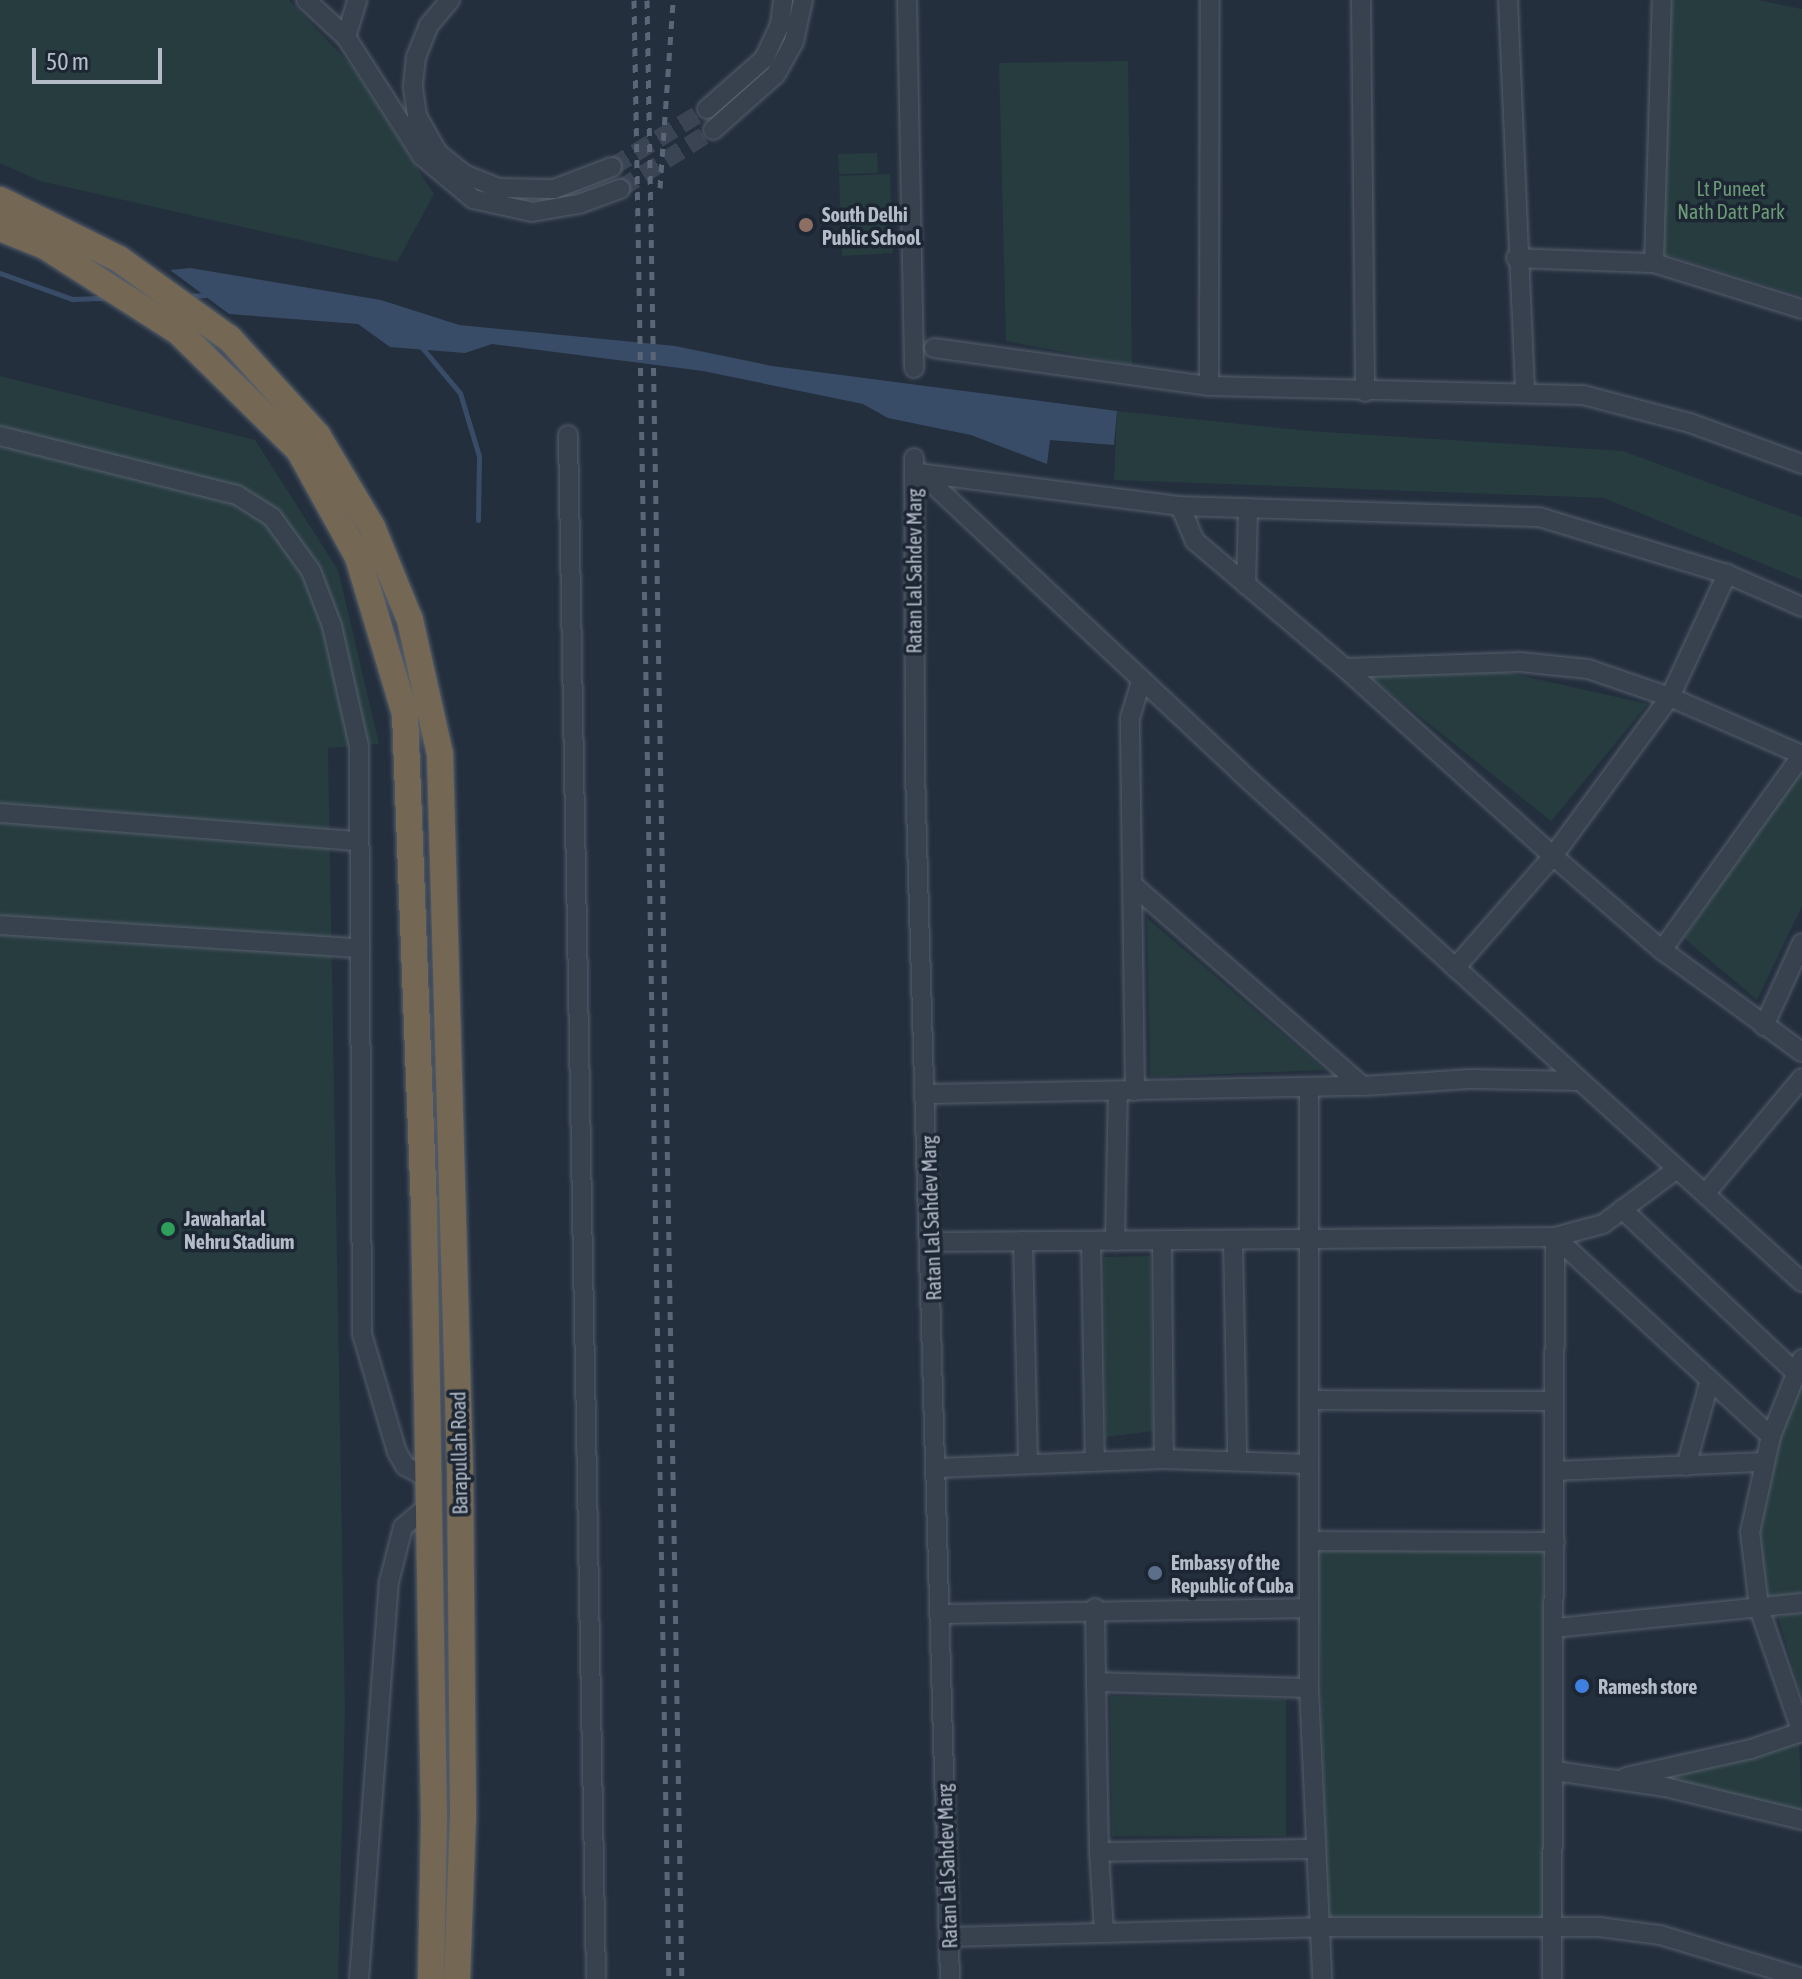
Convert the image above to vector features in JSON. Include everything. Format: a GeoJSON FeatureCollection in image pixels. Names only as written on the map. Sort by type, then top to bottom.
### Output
{"type":"FeatureCollection","features":[{"type":"Feature","properties":{"kind":"highway","name":"Barapullah Road"},"geometry":{"type":"LineString","coordinates":[[0,200],[119,259],[230,339],[317,435],[372,527],[410,620],[440,754],[460,1470],[463,1816],[457,1979]]}},
{"type":"Feature","properties":{"kind":"highway","name":"Barapullah Road"},"geometry":{"type":"LineString","coordinates":[[0,228],[45,246],[179,332],[299,450],[358,557],[405,714],[416,931],[429,1492],[434,1820],[431,1979]]}},
{"type":"Feature","properties":{"kind":"street"},"geometry":{"type":"LineString","coordinates":[[306,0],[346,37],[422,156],[473,199],[532,212],[579,204],[620,189]]}},
{"type":"Feature","properties":{"kind":"street"},"geometry":{"type":"LineString","coordinates":[[346,37],[357,0]]}},
{"type":"Feature","properties":{"kind":"street"},"geometry":{"type":"LineString","coordinates":[[450,0],[429,25],[416,57],[413,87],[417,116],[438,153],[464,174],[508,189],[554,189],[612,167]]}},
{"type":"Feature","properties":{"kind":"street"},"geometry":{"type":"LineString","coordinates":[[707,109],[764,59],[780,25],[783,0]]}},
{"type":"Feature","properties":{"kind":"street"},"geometry":{"type":"LineString","coordinates":[[713,130],[776,74],[794,41],[803,0]]}},
{"type":"Feature","properties":{"kind":"street"},"geometry":{"type":"LineString","coordinates":[[907,0],[914,368]]}},
{"type":"Feature","properties":{"kind":"street"},"geometry":{"type":"LineString","coordinates":[[1209,386],[1210,0]]}},
{"type":"Feature","properties":{"kind":"street"},"geometry":{"type":"LineString","coordinates":[[1361,0],[1365,392]]}},
{"type":"Feature","properties":{"kind":"street"},"geometry":{"type":"LineString","coordinates":[[1508,0],[1516,258],[1525,390]]}},
{"type":"Feature","properties":{"kind":"street"},"geometry":{"type":"LineString","coordinates":[[1654,263],[1662,0]]}},
{"type":"Feature","properties":{"kind":"street"},"geometry":{"type":"LineString","coordinates":[[1516,258],[1654,263],[1802,309]]}},
{"type":"Feature","properties":{"kind":"street"},"geometry":{"type":"LineString","coordinates":[[934,348],[1209,386],[1365,392],[1525,390],[1583,395],[1690,423],[1802,464]]}},
{"type":"Feature","properties":{"kind":"street"},"geometry":{"type":"LineString","coordinates":[[568,435],[596,1979]]}},
{"type":"Feature","properties":{"kind":"street"},"geometry":{"type":"LineString","coordinates":[[0,436],[237,495],[272,517],[311,571],[332,626],[359,746],[362,1334],[397,1452],[405,1466],[429,1492],[403,1527],[389,1582],[359,1979]]}},
{"type":"Feature","properties":{"kind":"street"},"geometry":{"type":"LineString","coordinates":[[918,468],[1180,506],[1539,517],[1727,574],[1802,607]]}},
{"type":"Feature","properties":{"kind":"street"},"geometry":{"type":"LineString","coordinates":[[918,468],[1141,682],[1802,1282]]}},
{"type":"Feature","properties":{"kind":"street","name":"Ratan Lal Sahdev Marg"},"geometry":{"type":"LineString","coordinates":[[918,468],[915,772],[928,1094],[937,1468],[947,1534],[939,1614],[950,1979]]}},
{"type":"Feature","properties":{"kind":"street"},"geometry":{"type":"LineString","coordinates":[[1180,506],[1195,541],[1345,668],[1553,856],[1662,950],[1802,1052]]}},
{"type":"Feature","properties":{"kind":"street"},"geometry":{"type":"LineString","coordinates":[[1246,585],[1248,508]]}},
{"type":"Feature","properties":{"kind":"street"},"geometry":{"type":"LineString","coordinates":[[1455,968],[1553,856],[1670,697],[1727,574]]}},
{"type":"Feature","properties":{"kind":"street"},"geometry":{"type":"LineString","coordinates":[[1345,668],[1520,662],[1588,669],[1670,697],[1802,755],[1662,950]]}},
{"type":"Feature","properties":{"kind":"street"},"geometry":{"type":"LineString","coordinates":[[1115,1241],[1127,1091],[1133,885],[1130,718],[1141,682]]}},
{"type":"Feature","properties":{"kind":"street"},"geometry":{"type":"LineString","coordinates":[[0,813],[359,841]]}},
{"type":"Feature","properties":{"kind":"street"},"geometry":{"type":"LineString","coordinates":[[1133,885],[1363,1086]]}},
{"type":"Feature","properties":{"kind":"street"},"geometry":{"type":"LineString","coordinates":[[0,925],[360,948]]}},
{"type":"Feature","properties":{"kind":"street"},"geometry":{"type":"LineString","coordinates":[[1764,1026],[1802,943]]}},
{"type":"Feature","properties":{"kind":"street"},"geometry":{"type":"LineString","coordinates":[[1705,1194],[1768,1125],[1802,1078]]}},
{"type":"Feature","properties":{"kind":"street"},"geometry":{"type":"LineString","coordinates":[[928,1094],[1309,1088],[1470,1079],[1580,1081]]}},
{"type":"Feature","properties":{"kind":"street"},"geometry":{"type":"LineString","coordinates":[[1309,1088],[1309,1688],[1322,1979]]}},
{"type":"Feature","properties":{"kind":"street"},"geometry":{"type":"LineString","coordinates":[[932,1242],[1555,1237],[1603,1224],[1677,1169]]}},
{"type":"Feature","properties":{"kind":"street"},"geometry":{"type":"LineString","coordinates":[[929,1170],[949,1175]]}},
{"type":"Feature","properties":{"kind":"street"},"geometry":{"type":"LineString","coordinates":[[1616,1780],[1751,1749],[1802,1732],[1759,1608],[1750,1532],[1771,1436],[1798,1365],[1622,1209]]}},
{"type":"Feature","properties":{"kind":"street"},"geometry":{"type":"LineString","coordinates":[[1555,1237],[1771,1436]]}},
{"type":"Feature","properties":{"kind":"street"},"geometry":{"type":"LineString","coordinates":[[1552,1979],[1555,1237]]}},
{"type":"Feature","properties":{"kind":"street"},"geometry":{"type":"LineString","coordinates":[[1233,1240],[1237,1458]]}},
{"type":"Feature","properties":{"kind":"street"},"geometry":{"type":"LineString","coordinates":[[1023,1241],[1028,1464]]}},
{"type":"Feature","properties":{"kind":"street"},"geometry":{"type":"LineString","coordinates":[[1091,1241],[1095,1460]]}},
{"type":"Feature","properties":{"kind":"street"},"geometry":{"type":"LineString","coordinates":[[1162,1241],[1164,1459]]}},
{"type":"Feature","properties":{"kind":"street"},"geometry":{"type":"LineString","coordinates":[[1686,1466],[1710,1380]]}},
{"type":"Feature","properties":{"kind":"street"},"geometry":{"type":"LineString","coordinates":[[1310,1400],[1554,1401]]}},
{"type":"Feature","properties":{"kind":"street"},"geometry":{"type":"LineString","coordinates":[[937,1468],[1095,1460],[1237,1458],[1309,1464]]}},
{"type":"Feature","properties":{"kind":"street"},"geometry":{"type":"LineString","coordinates":[[1555,1471],[1764,1462]]}},
{"type":"Feature","properties":{"kind":"street"},"geometry":{"type":"LineString","coordinates":[[1309,1541],[1555,1542]]}},
{"type":"Feature","properties":{"kind":"street"},"geometry":{"type":"LineString","coordinates":[[1555,1628],[1802,1603]]}},
{"type":"Feature","properties":{"kind":"street"},"geometry":{"type":"LineString","coordinates":[[939,1614],[1095,1608],[1309,1608]]}},
{"type":"Feature","properties":{"kind":"street"},"geometry":{"type":"LineString","coordinates":[[1095,1608],[1099,1852],[1104,1931]]}},
{"type":"Feature","properties":{"kind":"street"},"geometry":{"type":"LineString","coordinates":[[1096,1682],[1309,1688]]}},
{"type":"Feature","properties":{"kind":"street"},"geometry":{"type":"LineString","coordinates":[[1555,1771],[1616,1780],[1802,1820]]}},
{"type":"Feature","properties":{"kind":"street"},"geometry":{"type":"LineString","coordinates":[[1099,1852],[1314,1849]]}},
{"type":"Feature","properties":{"kind":"street"},"geometry":{"type":"LineString","coordinates":[[949,1937],[1104,1931],[1553,1925],[1660,1935],[1802,1978]]}},
{"type":"Feature","properties":{"kind":"green space"},"geometry":{"type":"Polygon","coordinates":[[[0,0],[289,0],[351,65],[434,194],[397,262],[40,181],[0,163],[0,0]]]}},
{"type":"Feature","properties":{"kind":"green space","name":"Lt Puneet Nath Datt Park"},"geometry":{"type":"Polygon","coordinates":[[[1669,0],[1757,0],[1802,9],[1802,296],[1658,252],[1669,0]]]}},
{"type":"Feature","properties":{"kind":"green space"},"geometry":{"type":"Polygon","coordinates":[[[1128,61],[1132,365],[1006,341],[999,63],[1128,61]]]}},
{"type":"Feature","properties":{"kind":"green space"},"geometry":{"type":"Polygon","coordinates":[[[877,153],[878,173],[839,174],[838,154],[877,153]]]}},
{"type":"Feature","properties":{"kind":"green space"},"geometry":{"type":"Polygon","coordinates":[[[890,174],[893,253],[842,256],[839,176],[890,174]]]}},
{"type":"Feature","properties":{"kind":"green space","name":"Jawaharlal Nehru Stadium"},"geometry":{"type":"Polygon","coordinates":[[[0,376],[255,440],[338,570],[379,744],[328,748],[345,1710],[338,1979],[0,1979],[0,376]]]}},
{"type":"Feature","properties":{"kind":"green space"},"geometry":{"type":"Polygon","coordinates":[[[1117,411],[1309,431],[1623,451],[1802,517],[1802,580],[1604,498],[1114,480],[1117,411]]]}},
{"type":"Feature","properties":{"kind":"green space"},"geometry":{"type":"Polygon","coordinates":[[[1505,672],[1648,704],[1551,821],[1369,676],[1505,672]]]}},
{"type":"Feature","properties":{"kind":"green space"},"geometry":{"type":"Polygon","coordinates":[[[1802,768],[1802,906],[1757,1000],[1684,938],[1802,768]]]}},
{"type":"Feature","properties":{"kind":"green space"},"geometry":{"type":"Polygon","coordinates":[[[1147,918],[1325,1070],[1150,1077],[1147,918]]]}},
{"type":"Feature","properties":{"kind":"green space"},"geometry":{"type":"Polygon","coordinates":[[[1150,1256],[1153,1431],[1106,1437],[1104,1257],[1150,1256]]]}},
{"type":"Feature","properties":{"kind":"green space"},"geometry":{"type":"Polygon","coordinates":[[[1802,1379],[1802,1593],[1764,1599],[1759,1520],[1776,1446],[1802,1379]]]}},
{"type":"Feature","properties":{"kind":"green space"},"geometry":{"type":"Polygon","coordinates":[[[1543,1550],[1546,1918],[1327,1917],[1318,1551],[1543,1550]]]}},
{"type":"Feature","properties":{"kind":"green space"},"geometry":{"type":"Polygon","coordinates":[[[1802,1613],[1802,1697],[1778,1617],[1802,1613]]]}},
{"type":"Feature","properties":{"kind":"green space"},"geometry":{"type":"Polygon","coordinates":[[[1110,1696],[1286,1699],[1286,1836],[1112,1836],[1110,1696]]]}},
{"type":"Feature","properties":{"kind":"green space"},"geometry":{"type":"Polygon","coordinates":[[[1799,1740],[1802,1813],[1656,1778],[1799,1740]]]}},
{"type":"Feature","properties":{"kind":"water"},"geometry":{"type":"Polygon","coordinates":[[[190,268],[381,300],[459,325],[675,346],[772,366],[1117,411],[1114,445],[1050,440],[1047,464],[971,435],[888,418],[863,404],[703,371],[492,344],[465,353],[390,347],[358,324],[229,314],[170,270],[190,268]]]}},
{"type":"Feature","properties":{"kind":"waterway"},"geometry":{"type":"LineString","coordinates":[[0,273],[72,299],[106,298]]}},
{"type":"Feature","properties":{"kind":"waterway"},"geometry":{"type":"LineString","coordinates":[[188,296],[210,295]]}},
{"type":"Feature","properties":{"kind":"waterway"},"geometry":{"type":"LineString","coordinates":[[419,344],[460,393],[479,456],[478,520]]}},
{"type":"Feature","properties":{"kind":"tunnel"},"geometry":{"type":"LineString","coordinates":[[612,167],[707,109]]}},
{"type":"Feature","properties":{"kind":"tunnel"},"geometry":{"type":"LineString","coordinates":[[620,189],[713,130]]}},
{"type":"Feature","properties":{"kind":"railway"},"geometry":{"type":"LineString","coordinates":[[634,0],[669,1979]]}},
{"type":"Feature","properties":{"kind":"railway"},"geometry":{"type":"LineString","coordinates":[[647,0],[682,1979]]}},
{"type":"Feature","properties":{"kind":"railway"},"geometry":{"type":"LineString","coordinates":[[660,188],[673,0]]}},
{"type":"Feature","properties":{"kind":"place","name":"South Delhi Public School"},"geometry":{"type":"Point","coordinates":[806,225]}},
{"type":"Feature","properties":{"kind":"place","name":"Jawaharlal Nehru Stadium"},"geometry":{"type":"Point","coordinates":[168,1229]}},
{"type":"Feature","properties":{"kind":"place","name":"Embassy of the Republic of Cuba"},"geometry":{"type":"Point","coordinates":[1155,1573]}},
{"type":"Feature","properties":{"kind":"place","name":"Ramesh store"},"geometry":{"type":"Point","coordinates":[1582,1686]}}]}
